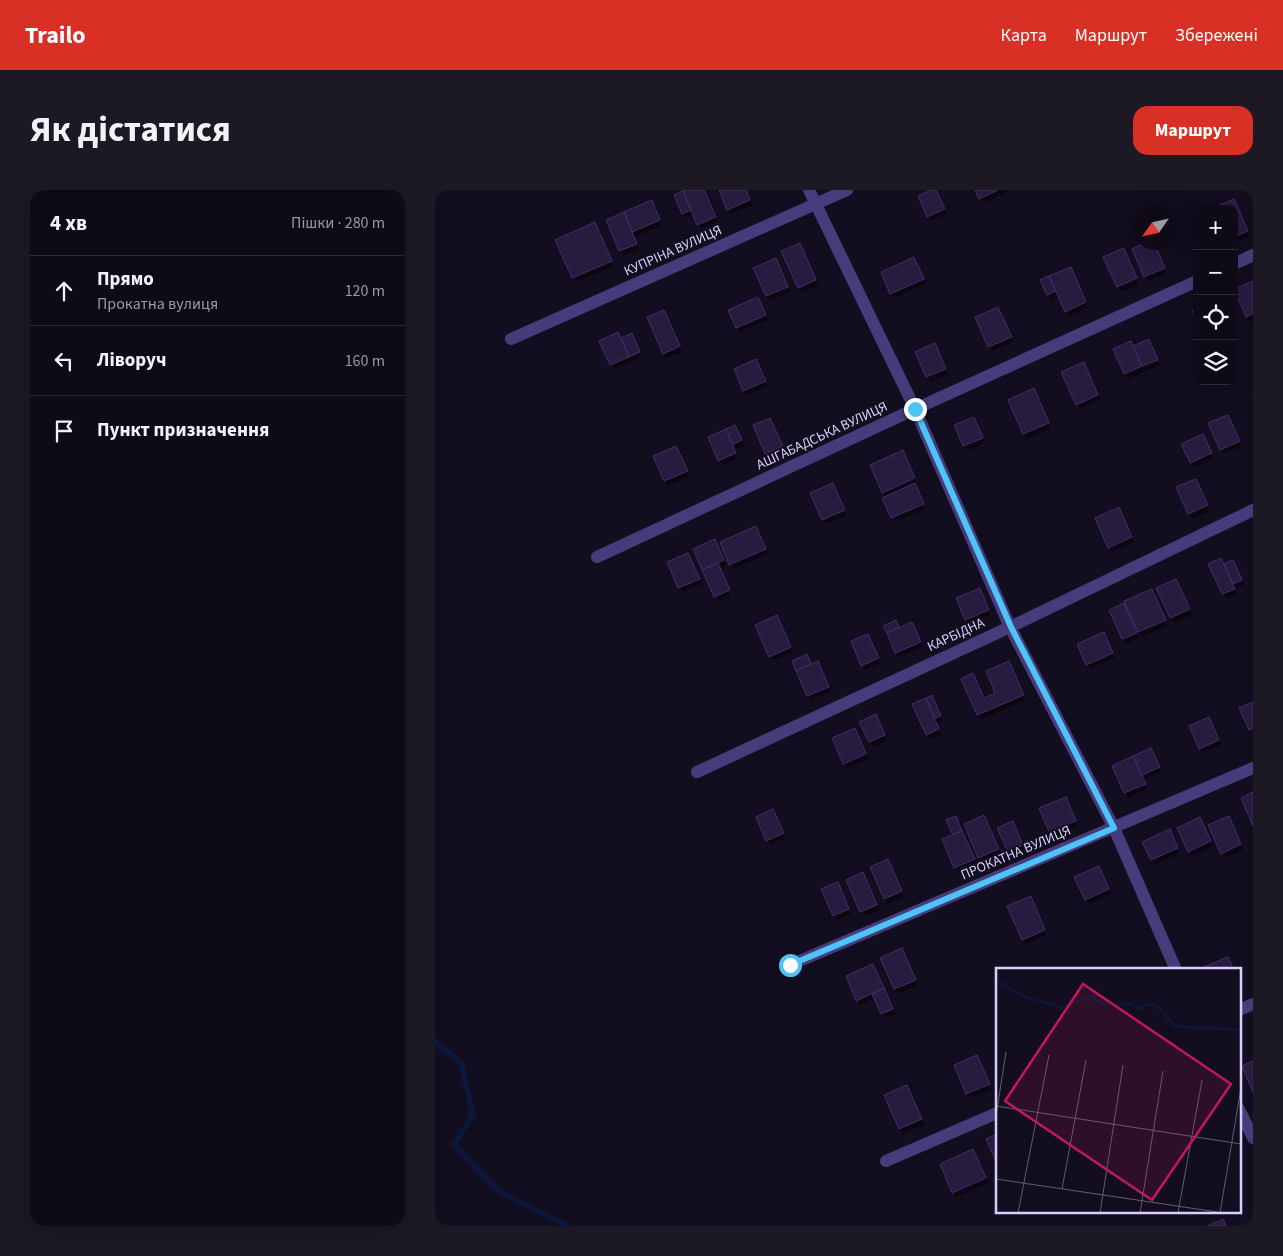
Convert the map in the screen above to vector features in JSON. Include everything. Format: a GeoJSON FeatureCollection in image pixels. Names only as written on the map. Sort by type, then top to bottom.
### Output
{"type":"FeatureCollection","features":[{"type":"Feature","properties":{"kind":"street"},"geometry":{"type":"LineString","coordinates":[[809,190],[915,409],[1011,627],[1114,828],[1175,968]]}},
{"type":"Feature","properties":{"kind":"street","name":"КУПРІНА ВУЛИЦЯ"},"geometry":{"type":"LineString","coordinates":[[511,340],[847,190]]}},
{"type":"Feature","properties":{"kind":"street"},"geometry":{"type":"LineString","coordinates":[[1238,262],[1253,255]]}},
{"type":"Feature","properties":{"kind":"street","name":"АШГАБАДСЬКА ВУЛИЦЯ"},"geometry":{"type":"LineString","coordinates":[[597,557],[915,409],[1193,283]]}},
{"type":"Feature","properties":{"kind":"street","name":"КАРБІДНА"},"geometry":{"type":"LineString","coordinates":[[697,772],[1011,627],[1253,510]]}},
{"type":"Feature","properties":{"kind":"street","name":"ПРОКАТНА ВУЛИЦЯ"},"geometry":{"type":"LineString","coordinates":[[790,965],[1253,768]]}},
{"type":"Feature","properties":{"kind":"street"},"geometry":{"type":"LineString","coordinates":[[1241,1009],[1253,1004]]}},
{"type":"Feature","properties":{"kind":"street"},"geometry":{"type":"LineString","coordinates":[[886,1160],[996,1113]]}},
{"type":"Feature","properties":{"kind":"street"},"geometry":{"type":"LineString","coordinates":[[1241,1113],[1253,1138]]}},
{"type":"Feature","properties":{"kind":"building"},"geometry":{"type":"Polygon","coordinates":[[[704,190],[716,217],[697,225],[683,191],[704,190]]]}},
{"type":"Feature","properties":{"kind":"building"},"geometry":{"type":"Polygon","coordinates":[[[719,190],[746,190],[750,200],[727,210],[719,190]]]}},
{"type":"Feature","properties":{"kind":"building"},"geometry":{"type":"Polygon","coordinates":[[[931,190],[936,190],[945,209],[927,217],[918,196],[931,190]]]}},
{"type":"Feature","properties":{"kind":"building"},"geometry":{"type":"Polygon","coordinates":[[[975,190],[998,190],[979,199],[975,190]]]}},
{"type":"Feature","properties":{"kind":"building"},"geometry":{"type":"Polygon","coordinates":[[[683,191],[691,210],[682,214],[674,195],[683,191]]]}},
{"type":"Feature","properties":{"kind":"building"},"geometry":{"type":"Polygon","coordinates":[[[1234,199],[1237,205],[1220,205],[1234,199]]]}},
{"type":"Feature","properties":{"kind":"building"},"geometry":{"type":"Polygon","coordinates":[[[652,200],[660,220],[632,232],[624,212],[652,200]]]}},
{"type":"Feature","properties":{"kind":"building"},"geometry":{"type":"Polygon","coordinates":[[[1238,208],[1248,231],[1238,235],[1238,208]]]}},
{"type":"Feature","properties":{"kind":"building"},"geometry":{"type":"Polygon","coordinates":[[[624,212],[637,244],[619,251],[606,220],[624,212]]]}},
{"type":"Feature","properties":{"kind":"building"},"geometry":{"type":"Polygon","coordinates":[[[595,222],[612,261],[572,278],[555,240],[595,222]]]}},
{"type":"Feature","properties":{"kind":"building"},"geometry":{"type":"Polygon","coordinates":[[[800,243],[816,280],[798,288],[781,251],[800,243]]]}},
{"type":"Feature","properties":{"kind":"building"},"geometry":{"type":"Polygon","coordinates":[[[1124,248],[1137,278],[1117,287],[1103,257],[1124,248]]]}},
{"type":"Feature","properties":{"kind":"building"},"geometry":{"type":"Polygon","coordinates":[[[1132,249],[1157,250],[1165,268],[1144,277],[1132,249]]]}},
{"type":"Feature","properties":{"kind":"building"},"geometry":{"type":"Polygon","coordinates":[[[914,257],[924,279],[890,294],[881,272],[914,257]]]}},
{"type":"Feature","properties":{"kind":"building"},"geometry":{"type":"Polygon","coordinates":[[[776,258],[788,287],[766,296],[753,268],[776,258]]]}},
{"type":"Feature","properties":{"kind":"building"},"geometry":{"type":"Polygon","coordinates":[[[1071,267],[1086,302],[1065,312],[1049,276],[1071,267]]]}},
{"type":"Feature","properties":{"kind":"building"},"geometry":{"type":"Polygon","coordinates":[[[1049,276],[1056,291],[1047,295],[1040,280],[1049,276]]]}},
{"type":"Feature","properties":{"kind":"building"},"geometry":{"type":"Polygon","coordinates":[[[1253,281],[1253,314],[1246,317],[1238,298],[1238,287],[1253,281]]]}},
{"type":"Feature","properties":{"kind":"building"},"geometry":{"type":"Polygon","coordinates":[[[758,297],[766,315],[736,328],[728,310],[758,297]]]}},
{"type":"Feature","properties":{"kind":"building"},"geometry":{"type":"Polygon","coordinates":[[[998,307],[1012,337],[988,347],[975,317],[998,307]]]}},
{"type":"Feature","properties":{"kind":"building"},"geometry":{"type":"Polygon","coordinates":[[[664,310],[680,346],[663,354],[647,317],[664,310]]]}},
{"type":"Feature","properties":{"kind":"building"},"geometry":{"type":"Polygon","coordinates":[[[618,332],[629,357],[610,365],[599,341],[618,332]]]}},
{"type":"Feature","properties":{"kind":"building"},"geometry":{"type":"Polygon","coordinates":[[[632,333],[640,352],[629,357],[621,338],[632,333]]]}},
{"type":"Feature","properties":{"kind":"building"},"geometry":{"type":"Polygon","coordinates":[[[1149,339],[1158,360],[1142,366],[1133,346],[1149,339]]]}},
{"type":"Feature","properties":{"kind":"building"},"geometry":{"type":"Polygon","coordinates":[[[1131,341],[1142,366],[1124,374],[1113,349],[1131,341]]]}},
{"type":"Feature","properties":{"kind":"building"},"geometry":{"type":"Polygon","coordinates":[[[935,343],[946,369],[926,377],[915,352],[935,343]]]}},
{"type":"Feature","properties":{"kind":"building"},"geometry":{"type":"Polygon","coordinates":[[[756,359],[766,381],[743,391],[734,369],[756,359]]]}},
{"type":"Feature","properties":{"kind":"building"},"geometry":{"type":"Polygon","coordinates":[[[1084,362],[1098,395],[1076,405],[1061,372],[1084,362]]]}},
{"type":"Feature","properties":{"kind":"building"},"geometry":{"type":"Polygon","coordinates":[[[1034,388],[1049,423],[1023,434],[1008,400],[1034,388]]]}},
{"type":"Feature","properties":{"kind":"building"},"geometry":{"type":"Polygon","coordinates":[[[1228,415],[1240,441],[1220,450],[1208,423],[1228,415]]]}},
{"type":"Feature","properties":{"kind":"building"},"geometry":{"type":"Polygon","coordinates":[[[974,417],[983,438],[963,446],[954,425],[974,417]]]}},
{"type":"Feature","properties":{"kind":"building"},"geometry":{"type":"Polygon","coordinates":[[[770,418],[783,446],[765,454],[753,425],[770,418]]]}},
{"type":"Feature","properties":{"kind":"building"},"geometry":{"type":"Polygon","coordinates":[[[735,425],[742,440],[732,445],[726,429],[735,425]]]}},
{"type":"Feature","properties":{"kind":"building"},"geometry":{"type":"Polygon","coordinates":[[[726,429],[736,453],[718,461],[708,437],[726,429]]]}},
{"type":"Feature","properties":{"kind":"building"},"geometry":{"type":"Polygon","coordinates":[[[1203,434],[1212,453],[1190,463],[1181,444],[1203,434]]]}},
{"type":"Feature","properties":{"kind":"building"},"geometry":{"type":"Polygon","coordinates":[[[676,446],[688,471],[664,481],[653,456],[676,446]]]}},
{"type":"Feature","properties":{"kind":"building"},"geometry":{"type":"Polygon","coordinates":[[[903,450],[915,478],[882,493],[870,465],[903,450]]]}},
{"type":"Feature","properties":{"kind":"building"},"geometry":{"type":"Polygon","coordinates":[[[1196,479],[1208,505],[1188,514],[1176,487],[1196,479]]]}},
{"type":"Feature","properties":{"kind":"building"},"geometry":{"type":"Polygon","coordinates":[[[833,483],[845,510],[822,520],[810,493],[833,483]]]}},
{"type":"Feature","properties":{"kind":"building"},"geometry":{"type":"Polygon","coordinates":[[[915,483],[924,504],[891,518],[882,498],[915,483]]]}},
{"type":"Feature","properties":{"kind":"building"},"geometry":{"type":"Polygon","coordinates":[[[1119,507],[1132,537],[1108,548],[1095,518],[1119,507]]]}},
{"type":"Feature","properties":{"kind":"building"},"geometry":{"type":"Polygon","coordinates":[[[756,526],[766,549],[729,565],[720,542],[756,526]]]}},
{"type":"Feature","properties":{"kind":"building"},"geometry":{"type":"Polygon","coordinates":[[[715,539],[724,560],[702,570],[693,549],[715,539]]]}},
{"type":"Feature","properties":{"kind":"building"},"geometry":{"type":"Polygon","coordinates":[[[688,553],[700,579],[678,588],[667,562],[688,553]]]}},
{"type":"Feature","properties":{"kind":"building"},"geometry":{"type":"Polygon","coordinates":[[[1221,558],[1235,589],[1222,594],[1208,564],[1221,558]]]}},
{"type":"Feature","properties":{"kind":"building"},"geometry":{"type":"Polygon","coordinates":[[[1233,560],[1242,580],[1233,584],[1224,564],[1233,560]]]}},
{"type":"Feature","properties":{"kind":"building"},"geometry":{"type":"Polygon","coordinates":[[[718,563],[730,590],[714,597],[702,570],[718,563]]]}},
{"type":"Feature","properties":{"kind":"building"},"geometry":{"type":"Polygon","coordinates":[[[1176,579],[1190,609],[1170,618],[1156,588],[1176,579]]]}},
{"type":"Feature","properties":{"kind":"building"},"geometry":{"type":"Polygon","coordinates":[[[980,588],[989,610],[965,620],[956,598],[980,588]]]}},
{"type":"Feature","properties":{"kind":"building"},"geometry":{"type":"Polygon","coordinates":[[[1152,589],[1166,620],[1138,632],[1124,601],[1152,589]]]}},
{"type":"Feature","properties":{"kind":"building"},"geometry":{"type":"Polygon","coordinates":[[[1124,603],[1137,633],[1122,639],[1109,610],[1124,603]]]}},
{"type":"Feature","properties":{"kind":"building"},"geometry":{"type":"Polygon","coordinates":[[[777,615],[791,647],[769,657],[755,625],[777,615]]]}},
{"type":"Feature","properties":{"kind":"building"},"geometry":{"type":"Polygon","coordinates":[[[896,620],[899,627],[887,633],[883,626],[896,620]]]}},
{"type":"Feature","properties":{"kind":"building"},"geometry":{"type":"Polygon","coordinates":[[[912,622],[921,642],[895,653],[887,633],[912,622]]]}},
{"type":"Feature","properties":{"kind":"building"},"geometry":{"type":"Polygon","coordinates":[[[1104,632],[1113,653],[1086,665],[1077,644],[1104,632]]]}},
{"type":"Feature","properties":{"kind":"building"},"geometry":{"type":"Polygon","coordinates":[[[868,634],[879,658],[861,666],[851,641],[868,634]]]}},
{"type":"Feature","properties":{"kind":"building"},"geometry":{"type":"Polygon","coordinates":[[[807,654],[811,664],[796,671],[792,661],[807,654]]]}},
{"type":"Feature","properties":{"kind":"building"},"geometry":{"type":"Polygon","coordinates":[[[818,661],[829,687],[807,696],[796,671],[818,661]]]}},
{"type":"Feature","properties":{"kind":"building"},"geometry":{"type":"Polygon","coordinates":[[[1009,661],[1024,695],[977,715],[961,679],[973,673],[984,698],[995,693],[986,671],[1009,661]]]}},
{"type":"Feature","properties":{"kind":"building"},"geometry":{"type":"Polygon","coordinates":[[[932,695],[941,716],[935,718],[926,698],[932,695]]]}},
{"type":"Feature","properties":{"kind":"building"},"geometry":{"type":"Polygon","coordinates":[[[926,698],[939,729],[926,735],[912,704],[926,698]]]}},
{"type":"Feature","properties":{"kind":"building"},"geometry":{"type":"Polygon","coordinates":[[[1253,702],[1253,728],[1249,730],[1239,708],[1253,702]]]}},
{"type":"Feature","properties":{"kind":"building"},"geometry":{"type":"Polygon","coordinates":[[[876,714],[885,735],[869,742],[859,722],[876,714]]]}},
{"type":"Feature","properties":{"kind":"building"},"geometry":{"type":"Polygon","coordinates":[[[1209,717],[1219,740],[1199,749],[1189,726],[1209,717]]]}},
{"type":"Feature","properties":{"kind":"building"},"geometry":{"type":"Polygon","coordinates":[[[855,728],[866,754],[843,764],[832,738],[855,728]]]}},
{"type":"Feature","properties":{"kind":"building"},"geometry":{"type":"Polygon","coordinates":[[[1151,748],[1160,767],[1142,775],[1133,756],[1151,748]]]}},
{"type":"Feature","properties":{"kind":"building"},"geometry":{"type":"Polygon","coordinates":[[[1133,756],[1146,784],[1124,793],[1112,766],[1133,756]]]}},
{"type":"Feature","properties":{"kind":"building"},"geometry":{"type":"Polygon","coordinates":[[[1253,792],[1253,826],[1241,798],[1253,792]]]}},
{"type":"Feature","properties":{"kind":"building"},"geometry":{"type":"Polygon","coordinates":[[[1066,797],[1076,821],[1049,832],[1039,808],[1066,797]]]}},
{"type":"Feature","properties":{"kind":"building"},"geometry":{"type":"Polygon","coordinates":[[[773,809],[784,833],[766,841],[756,817],[773,809]]]}},
{"type":"Feature","properties":{"kind":"building"},"geometry":{"type":"Polygon","coordinates":[[[984,815],[999,849],[978,858],[964,824],[984,815]]]}},
{"type":"Feature","properties":{"kind":"building"},"geometry":{"type":"Polygon","coordinates":[[[956,816],[962,831],[953,835],[946,820],[956,816]]]}},
{"type":"Feature","properties":{"kind":"building"},"geometry":{"type":"Polygon","coordinates":[[[1229,816],[1241,844],[1221,854],[1208,825],[1229,816]]]}},
{"type":"Feature","properties":{"kind":"building"},"geometry":{"type":"Polygon","coordinates":[[[1200,817],[1211,841],[1188,852],[1177,828],[1200,817]]]}},
{"type":"Feature","properties":{"kind":"building"},"geometry":{"type":"Polygon","coordinates":[[[1013,821],[1023,845],[1008,852],[997,828],[1013,821]]]}},
{"type":"Feature","properties":{"kind":"building"},"geometry":{"type":"Polygon","coordinates":[[[1170,829],[1178,848],[1151,860],[1142,842],[1170,829]]]}},
{"type":"Feature","properties":{"kind":"building"},"geometry":{"type":"Polygon","coordinates":[[[962,831],[975,859],[954,868],[942,839],[962,831]]]}},
{"type":"Feature","properties":{"kind":"building"},"geometry":{"type":"Polygon","coordinates":[[[888,859],[902,891],[884,899],[870,867],[888,859]]]}},
{"type":"Feature","properties":{"kind":"building"},"geometry":{"type":"Polygon","coordinates":[[[1099,866],[1109,889],[1085,900],[1074,877],[1099,866]]]}},
{"type":"Feature","properties":{"kind":"building"},"geometry":{"type":"Polygon","coordinates":[[[863,872],[877,905],[860,912],[846,880],[863,872]]]}},
{"type":"Feature","properties":{"kind":"building"},"geometry":{"type":"Polygon","coordinates":[[[838,882],[849,909],[833,916],[821,889],[838,882]]]}},
{"type":"Feature","properties":{"kind":"building"},"geometry":{"type":"Polygon","coordinates":[[[1031,896],[1045,930],[1022,940],[1007,906],[1031,896]]]}},
{"type":"Feature","properties":{"kind":"building"},"geometry":{"type":"Polygon","coordinates":[[[902,948],[916,980],[894,989],[880,958],[902,948]]]}},
{"type":"Feature","properties":{"kind":"building"},"geometry":{"type":"Polygon","coordinates":[[[1228,957],[1233,968],[1205,968],[1228,957]]]}},
{"type":"Feature","properties":{"kind":"building"},"geometry":{"type":"Polygon","coordinates":[[[873,964],[884,988],[856,1001],[846,976],[873,964]]]}},
{"type":"Feature","properties":{"kind":"building"},"geometry":{"type":"Polygon","coordinates":[[[884,988],[893,1009],[881,1014],[872,994],[884,988]]]}},
{"type":"Feature","properties":{"kind":"building"},"geometry":{"type":"Polygon","coordinates":[[[977,1055],[990,1084],[966,1094],[954,1065],[977,1055]]]}},
{"type":"Feature","properties":{"kind":"building"},"geometry":{"type":"Polygon","coordinates":[[[1253,1061],[1253,1092],[1242,1066],[1253,1061]]]}},
{"type":"Feature","properties":{"kind":"building"},"geometry":{"type":"Polygon","coordinates":[[[907,1085],[922,1119],[899,1129],[884,1095],[907,1085]]]}},
{"type":"Feature","properties":{"kind":"building"},"geometry":{"type":"Polygon","coordinates":[[[996,1134],[996,1162],[986,1139],[996,1134]]]}},
{"type":"Feature","properties":{"kind":"building"},"geometry":{"type":"Polygon","coordinates":[[[973,1149],[986,1178],[952,1193],[940,1164],[973,1149]]]}},
{"type":"Feature","properties":{"kind":"building"},"geometry":{"type":"Polygon","coordinates":[[[1223,1219],[1226,1226],[1207,1226],[1223,1219]]]}},
{"type":"Feature","properties":{"kind":"waterway"},"geometry":{"type":"LineString","coordinates":[[435,1042],[461,1063],[473,1114],[454,1145],[500,1192],[568,1226]]}},
{"type":"Feature","properties":{"kind":"route"},"geometry":{"type":"LineString","coordinates":[[790,965],[1114,828],[1011,627],[915,409]]}}]}
